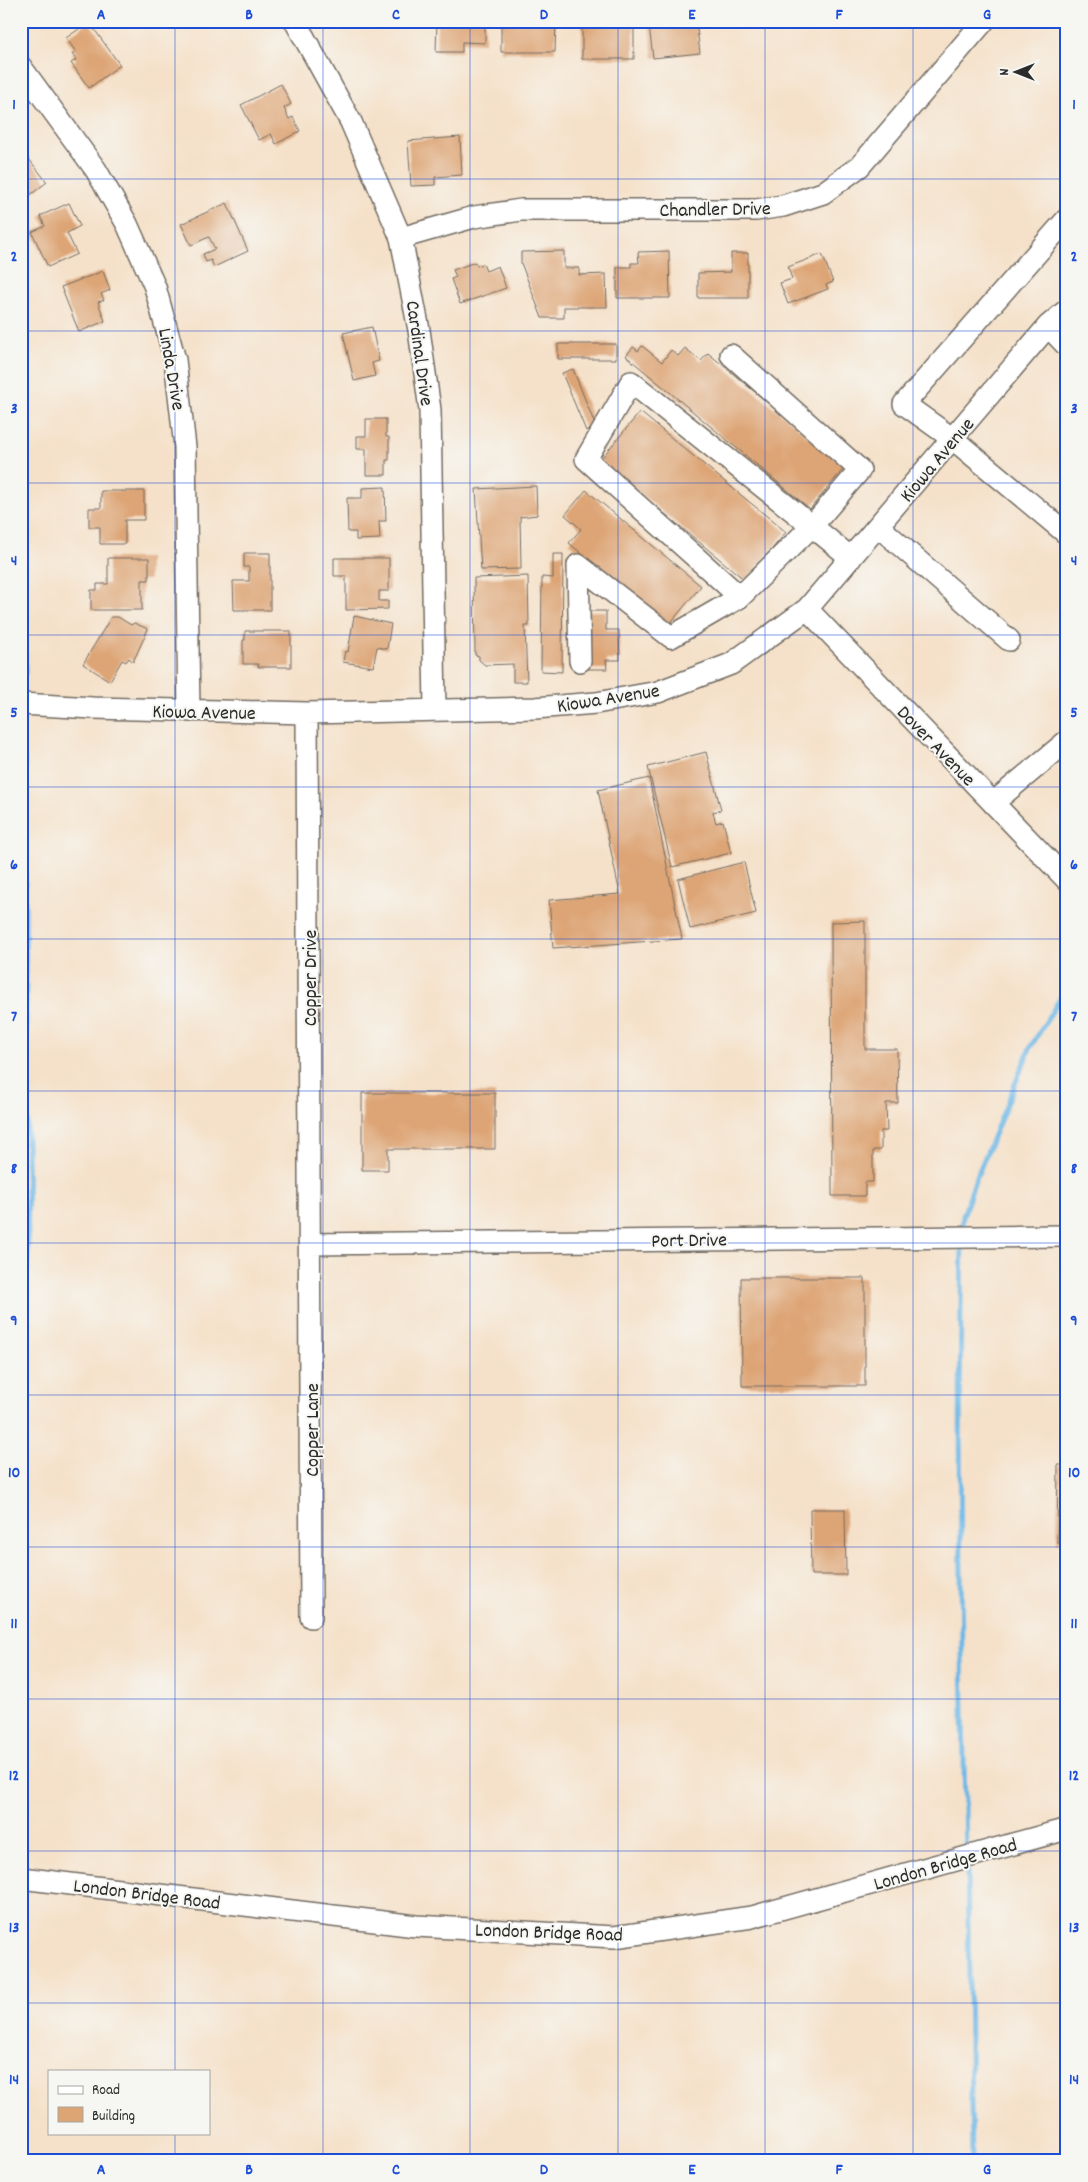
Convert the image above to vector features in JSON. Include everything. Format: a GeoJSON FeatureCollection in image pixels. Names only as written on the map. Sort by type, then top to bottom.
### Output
{"type":"FeatureCollection","features":[{"type":"Feature","properties":{"kind":"street","name":"Cardinal Drive"},"geometry":{"type":"LineString","coordinates":[[295,21],[351,122],[401,238],[419,330],[430,410],[435,710]]}},
{"type":"Feature","properties":{"kind":"street","name":"Chandler Drive"},"geometry":{"type":"LineString","coordinates":[[401,238],[474,217],[521,210],[756,210],[784,206],[823,193],[860,166],[984,21]]}},
{"type":"Feature","properties":{"kind":"street","name":"Linda Drive"},"geometry":{"type":"LineString","coordinates":[[21,67],[96,170],[127,224],[155,287],[175,360],[185,447],[189,711]]}},
{"type":"Feature","properties":{"kind":"street"},"geometry":{"type":"LineString","coordinates":[[1067,219],[904,404],[953,439],[1067,534]]}},
{"type":"Feature","properties":{"kind":"street","name":"Kiowa Avenue"},"geometry":{"type":"LineString","coordinates":[[21,704],[93,708],[307,713],[535,708],[596,702],[658,692],[732,664],[807,610],[1048,326],[1067,310]]}},
{"type":"Feature","properties":{"kind":"street"},"geometry":{"type":"LineString","coordinates":[[1048,326],[1067,346]]}},
{"type":"Feature","properties":{"kind":"street"},"geometry":{"type":"LineString","coordinates":[[580,661],[578,566],[670,637],[740,597],[812,526],[860,470],[731,355]]}},
{"type":"Feature","properties":{"kind":"street"},"geometry":{"type":"LineString","coordinates":[[740,597],[586,459],[631,382],[851,558]]}},
{"type":"Feature","properties":{"kind":"street"},"geometry":{"type":"LineString","coordinates":[[878,526],[1009,640]]}},
{"type":"Feature","properties":{"kind":"street","name":"Dover Avenue"},"geometry":{"type":"LineString","coordinates":[[807,610],[1067,880]]}},
{"type":"Feature","properties":{"kind":"street","name":"Copper Drive"},"geometry":{"type":"LineString","coordinates":[[307,713],[310,1244]]}},
{"type":"Feature","properties":{"kind":"street"},"geometry":{"type":"LineString","coordinates":[[993,803],[1067,741]]}},
{"type":"Feature","properties":{"kind":"street","name":"Port Drive"},"geometry":{"type":"LineString","coordinates":[[310,1244],[1067,1236]]}},
{"type":"Feature","properties":{"kind":"street","name":"Copper Lane"},"geometry":{"type":"LineString","coordinates":[[310,1244],[311,1617]]}},
{"type":"Feature","properties":{"kind":"street","name":"London Bridge Road"},"geometry":{"type":"LineString","coordinates":[[21,1878],[416,1926],[614,1937],[752,1917],[1067,1829]]}},
{"type":"Feature","properties":{"kind":"building"},"geometry":{"type":"Polygon","coordinates":[[[437,21],[485,21],[485,43],[462,42],[462,52],[436,52],[437,21]]]}},
{"type":"Feature","properties":{"kind":"building"},"geometry":{"type":"Polygon","coordinates":[[[501,21],[556,21],[555,52],[501,52],[501,21]]]}},
{"type":"Feature","properties":{"kind":"building"},"geometry":{"type":"Polygon","coordinates":[[[582,21],[616,21],[616,25],[634,25],[634,59],[582,59],[582,21]]]}},
{"type":"Feature","properties":{"kind":"building"},"geometry":{"type":"Polygon","coordinates":[[[671,21],[696,21],[700,53],[653,58],[649,25],[671,21]]]}},
{"type":"Feature","properties":{"kind":"building"},"geometry":{"type":"Polygon","coordinates":[[[89,22],[120,65],[89,88],[71,63],[76,60],[72,54],[76,52],[66,38],[89,22]]]}},
{"type":"Feature","properties":{"kind":"building"},"geometry":{"type":"Polygon","coordinates":[[[281,84],[291,104],[284,108],[289,119],[293,117],[300,131],[276,144],[271,134],[259,140],[241,105],[281,84]]]}},
{"type":"Feature","properties":{"kind":"building"},"geometry":{"type":"Polygon","coordinates":[[[460,137],[462,175],[435,177],[435,185],[411,186],[408,141],[460,137]]]}},
{"type":"Feature","properties":{"kind":"building"},"geometry":{"type":"Polygon","coordinates":[[[21,149],[47,182],[21,202],[21,149]]]}},
{"type":"Feature","properties":{"kind":"building"},"geometry":{"type":"Polygon","coordinates":[[[69,203],[80,226],[67,233],[77,254],[48,267],[32,232],[45,226],[40,216],[69,203]]]}},
{"type":"Feature","properties":{"kind":"building"},"geometry":{"type":"Polygon","coordinates":[[[227,203],[248,251],[214,267],[211,260],[206,262],[203,254],[215,249],[209,237],[191,245],[181,224],[227,203]]]}},
{"type":"Feature","properties":{"kind":"building"},"geometry":{"type":"Polygon","coordinates":[[[564,251],[564,268],[579,268],[579,275],[606,274],[607,307],[564,307],[564,318],[542,318],[521,263],[521,252],[564,251]]]}},
{"type":"Feature","properties":{"kind":"building"},"geometry":{"type":"Polygon","coordinates":[[[669,251],[670,298],[617,298],[617,267],[631,267],[631,263],[639,263],[638,252],[669,251]]]}},
{"type":"Feature","properties":{"kind":"building"},"geometry":{"type":"Polygon","coordinates":[[[731,253],[748,253],[748,298],[698,298],[698,273],[731,272],[731,253]]]}},
{"type":"Feature","properties":{"kind":"building"},"geometry":{"type":"Polygon","coordinates":[[[822,254],[833,282],[826,285],[828,289],[788,304],[780,283],[792,279],[788,267],[822,254]]]}},
{"type":"Feature","properties":{"kind":"building"},"geometry":{"type":"Polygon","coordinates":[[[475,262],[477,266],[483,264],[486,271],[498,266],[506,288],[460,304],[451,279],[456,277],[453,270],[475,262]]]}},
{"type":"Feature","properties":{"kind":"building"},"geometry":{"type":"Polygon","coordinates":[[[103,271],[110,290],[101,294],[104,300],[98,302],[105,321],[79,332],[61,287],[103,271]]]}},
{"type":"Feature","properties":{"kind":"building"},"geometry":{"type":"Polygon","coordinates":[[[372,327],[379,361],[372,363],[375,376],[354,381],[343,333],[372,327]]]}},
{"type":"Feature","properties":{"kind":"building"},"geometry":{"type":"Polygon","coordinates":[[[558,344],[616,344],[616,359],[558,359],[558,344]]]}},
{"type":"Feature","properties":{"kind":"building"},"geometry":{"type":"Polygon","coordinates":[[[642,346],[662,362],[671,350],[678,356],[685,348],[701,361],[708,353],[845,467],[810,509],[626,356],[633,347],[638,351],[642,346]]]}},
{"type":"Feature","properties":{"kind":"building"},"geometry":{"type":"Polygon","coordinates":[[[573,369],[596,427],[586,431],[562,373],[573,369]]]}},
{"type":"Feature","properties":{"kind":"building"},"geometry":{"type":"Polygon","coordinates":[[[640,412],[786,532],[746,581],[600,460],[640,412]]]}},
{"type":"Feature","properties":{"kind":"building"},"geometry":{"type":"Polygon","coordinates":[[[366,419],[386,419],[386,437],[389,437],[389,460],[386,460],[386,475],[366,475],[366,449],[357,449],[357,436],[366,436],[366,419]]]}},
{"type":"Feature","properties":{"kind":"building"},"geometry":{"type":"Polygon","coordinates":[[[536,486],[537,515],[520,517],[521,569],[481,570],[476,489],[536,486]]]}},
{"type":"Feature","properties":{"kind":"building"},"geometry":{"type":"Polygon","coordinates":[[[385,487],[386,521],[379,521],[380,539],[356,540],[356,532],[348,532],[347,498],[362,498],[362,488],[385,487]]]}},
{"type":"Feature","properties":{"kind":"building"},"geometry":{"type":"Polygon","coordinates":[[[586,490],[701,586],[668,626],[569,543],[581,529],[565,515],[586,490]]]}},
{"type":"Feature","properties":{"kind":"building"},"geometry":{"type":"Polygon","coordinates":[[[101,491],[144,491],[144,520],[125,520],[125,544],[100,544],[100,527],[89,527],[89,508],[101,508],[101,491]]]}},
{"type":"Feature","properties":{"kind":"building"},"geometry":{"type":"Polygon","coordinates":[[[244,553],[270,553],[270,610],[234,610],[233,581],[249,581],[249,567],[244,567],[244,553]]]}},
{"type":"Feature","properties":{"kind":"building"},"geometry":{"type":"Polygon","coordinates":[[[553,554],[563,554],[562,672],[541,671],[542,577],[553,578],[553,554]]]}},
{"type":"Feature","properties":{"kind":"building"},"geometry":{"type":"Polygon","coordinates":[[[108,558],[149,558],[149,580],[142,580],[142,610],[91,610],[91,590],[97,590],[97,584],[108,584],[108,558]]]}},
{"type":"Feature","properties":{"kind":"building"},"geometry":{"type":"Polygon","coordinates":[[[334,558],[389,558],[389,591],[379,591],[379,601],[388,601],[388,609],[346,610],[346,576],[334,576],[334,558]]]}},
{"type":"Feature","properties":{"kind":"building"},"geometry":{"type":"Polygon","coordinates":[[[528,576],[529,626],[525,626],[527,682],[513,682],[513,664],[485,665],[479,660],[479,656],[475,655],[474,578],[528,576]]]}},
{"type":"Feature","properties":{"kind":"building"},"geometry":{"type":"Polygon","coordinates":[[[585,611],[606,611],[606,630],[619,630],[620,660],[606,660],[607,669],[587,669],[585,611]]]}},
{"type":"Feature","properties":{"kind":"building"},"geometry":{"type":"Polygon","coordinates":[[[354,616],[391,624],[387,649],[377,647],[373,667],[343,662],[345,651],[348,652],[354,616]]]}},
{"type":"Feature","properties":{"kind":"building"},"geometry":{"type":"Polygon","coordinates":[[[111,617],[118,617],[131,625],[134,623],[148,629],[133,662],[129,658],[126,662],[122,660],[110,681],[83,664],[111,617]]]}},
{"type":"Feature","properties":{"kind":"building"},"geometry":{"type":"Polygon","coordinates":[[[245,631],[291,631],[291,667],[258,667],[258,664],[243,664],[245,631]]]}},
{"type":"Feature","properties":{"kind":"building"},"geometry":{"type":"Polygon","coordinates":[[[706,752],[721,810],[713,812],[716,823],[723,821],[731,853],[672,867],[648,767],[706,752]]]}},
{"type":"Feature","properties":{"kind":"building"},"geometry":{"type":"Polygon","coordinates":[[[649,778],[682,939],[553,948],[549,900],[620,894],[598,790],[649,778]]]}},
{"type":"Feature","properties":{"kind":"building"},"geometry":{"type":"Polygon","coordinates":[[[744,862],[756,913],[690,929],[678,879],[744,862]]]}},
{"type":"Feature","properties":{"kind":"building"},"geometry":{"type":"Polygon","coordinates":[[[865,921],[865,1049],[897,1049],[898,1103],[886,1103],[887,1131],[881,1131],[881,1150],[873,1150],[873,1182],[865,1182],[865,1196],[832,1196],[831,922],[865,921]]]}},
{"type":"Feature","properties":{"kind":"building"},"geometry":{"type":"Polygon","coordinates":[[[362,1093],[495,1093],[495,1149],[388,1149],[388,1170],[362,1170],[362,1093]]]}},
{"type":"Feature","properties":{"kind":"building"},"geometry":{"type":"Polygon","coordinates":[[[741,1278],[865,1278],[865,1386],[742,1386],[741,1278]]]}},
{"type":"Feature","properties":{"kind":"building"},"geometry":{"type":"Polygon","coordinates":[[[1058,1465],[1067,1465],[1067,1543],[1057,1543],[1058,1465]]]}},
{"type":"Feature","properties":{"kind":"building"},"geometry":{"type":"Polygon","coordinates":[[[810,1509],[845,1509],[846,1575],[811,1575],[810,1509]]]}},
{"type":"Feature","properties":{"kind":"waterway"},"geometry":{"type":"LineString","coordinates":[[21,450],[25,673]]}},
{"type":"Feature","properties":{"kind":"waterway"},"geometry":{"type":"LineString","coordinates":[[21,1326],[28,1258],[24,756]]}},
{"type":"Feature","properties":{"kind":"waterway"},"geometry":{"type":"LineString","coordinates":[[962,1231],[963,1216],[975,1181],[1030,1048],[1067,987]]}},
{"type":"Feature","properties":{"kind":"waterway"},"geometry":{"type":"LineString","coordinates":[[962,1242],[960,1394],[966,1851]]}},
{"type":"Feature","properties":{"kind":"waterway"},"geometry":{"type":"LineString","coordinates":[[967,1862],[972,2161]]}}]}
